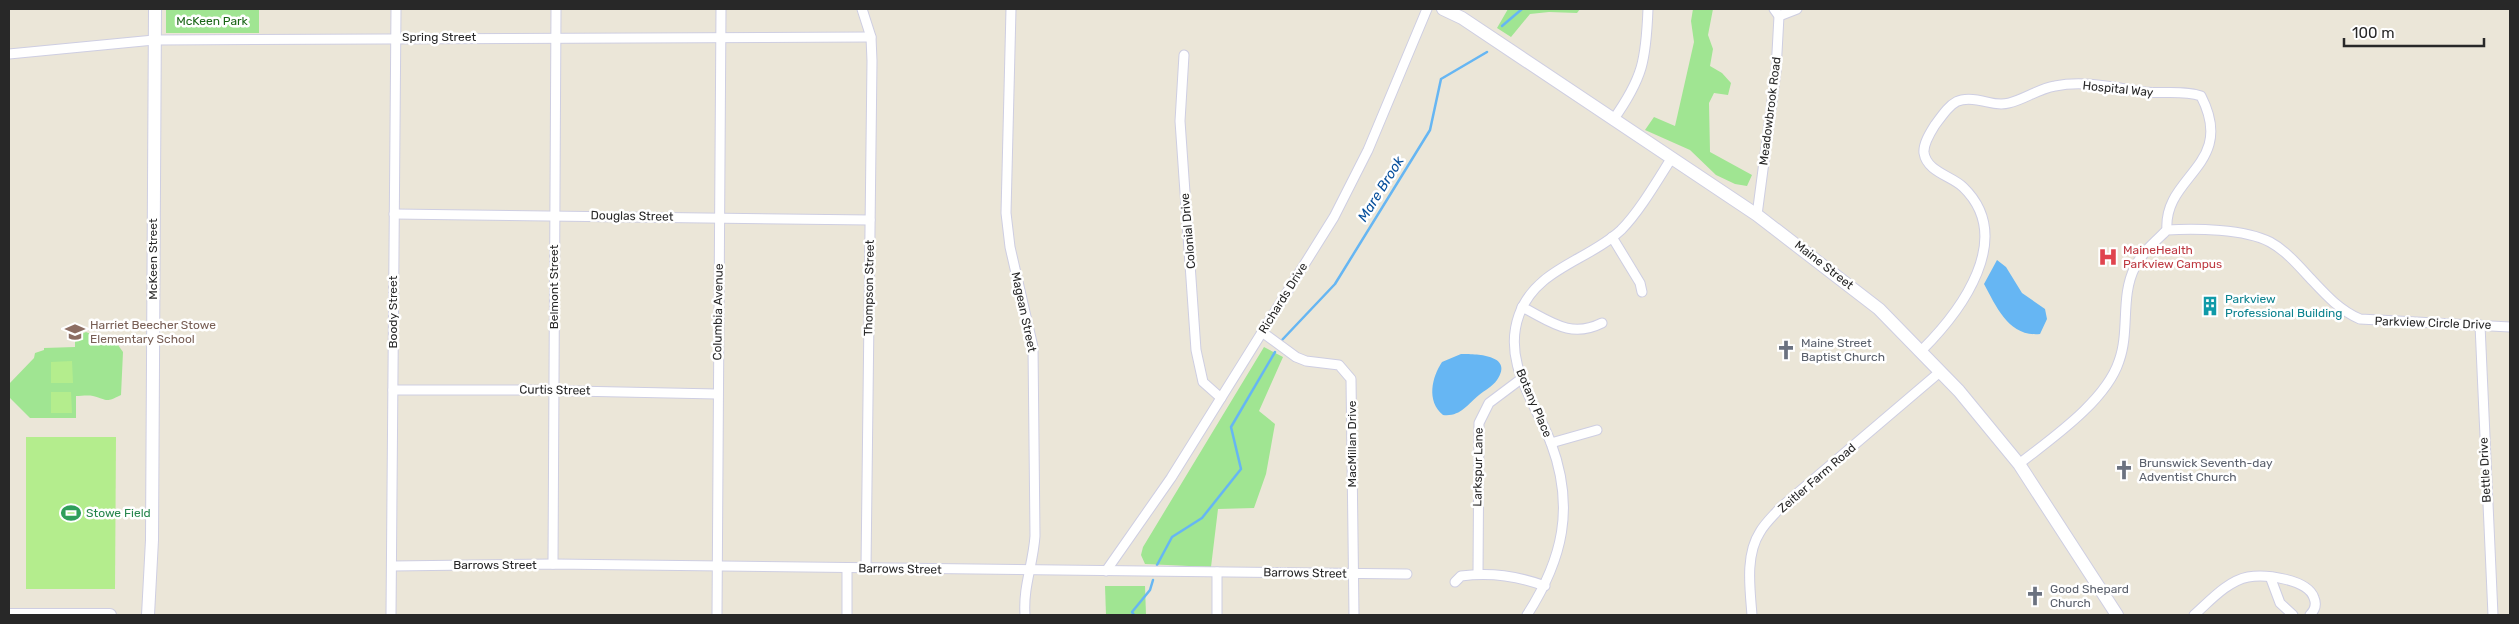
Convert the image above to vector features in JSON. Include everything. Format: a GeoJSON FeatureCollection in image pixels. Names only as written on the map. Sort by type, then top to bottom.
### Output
{"type":"FeatureCollection","features":[{"type":"Feature","properties":{"kind":"street","name":"McKeen Street"},"geometry":{"type":"LineString","coordinates":[[148,615],[152,540],[155,9]]}},
{"type":"Feature","properties":{"kind":"street","name":"Boody Street"},"geometry":{"type":"LineString","coordinates":[[391,615],[396,9]]}},
{"type":"Feature","properties":{"kind":"street","name":"Belmont Street"},"geometry":{"type":"LineString","coordinates":[[553,564],[556,9]]}},
{"type":"Feature","properties":{"kind":"street","name":"Columbia Avenue"},"geometry":{"type":"LineString","coordinates":[[717,615],[721,9]]}},
{"type":"Feature","properties":{"kind":"street","name":"Thompson Street"},"geometry":{"type":"LineString","coordinates":[[862,9],[870,37],[866,568]]}},
{"type":"Feature","properties":{"kind":"street","name":"Magean Street"},"geometry":{"type":"LineString","coordinates":[[1010,9],[1006,222],[1031,338],[1034,364],[1035,536],[1025,585],[1025,615]]}},
{"type":"Feature","properties":{"kind":"street","name":"Richards Drive"},"geometry":{"type":"LineString","coordinates":[[1106,571],[1150,511],[1346,194],[1368,150],[1427,9]]}},
{"type":"Feature","properties":{"kind":"street","name":"Maine Street"},"geometry":{"type":"LineString","coordinates":[[1443,9],[1462,18],[1757,215],[1847,283],[1922,350],[2019,464],[2118,615]]}},
{"type":"Feature","properties":{"kind":"street"},"geometry":{"type":"LineString","coordinates":[[1613,120],[1636,85],[1642,72],[1646,51],[1648,9]]}},
{"type":"Feature","properties":{"kind":"street"},"geometry":{"type":"LineString","coordinates":[[1777,12],[1797,9]]}},
{"type":"Feature","properties":{"kind":"street","name":"Meadowbrook Road"},"geometry":{"type":"LineString","coordinates":[[1757,215],[1776,71],[1777,12]]}},
{"type":"Feature","properties":{"kind":"street","name":"Spring Street"},"geometry":{"type":"LineString","coordinates":[[9,54],[154,40],[870,37]]}},
{"type":"Feature","properties":{"kind":"street","name":"Colonial Drive"},"geometry":{"type":"LineString","coordinates":[[1184,55],[1180,121],[1196,350],[1203,382],[1221,398]]}},
{"type":"Feature","properties":{"kind":"street","name":"Hospital Way"},"geometry":{"type":"LineString","coordinates":[[1922,350],[1948,322],[1967,294],[1981,264],[1984,249],[1982,217],[1975,201],[1963,186],[1928,163],[1924,154],[1925,145],[1933,129],[1954,102],[1965,98],[2008,104],[2035,91],[2066,84],[2100,85],[2167,94],[2189,92],[2201,96],[2210,123],[2208,148],[2201,164],[2171,202],[2166,218],[2167,230]]}},
{"type":"Feature","properties":{"kind":"street","name":"Botany Place"},"geometry":{"type":"LineString","coordinates":[[1527,615],[1545,586],[1556,561],[1564,518],[1561,476],[1551,443],[1521,379],[1515,358],[1514,336],[1522,307],[1541,281],[1612,237],[1629,221],[1671,159]]}},
{"type":"Feature","properties":{"kind":"street","name":"Douglas Street"},"geometry":{"type":"LineString","coordinates":[[394,214],[870,220]]}},
{"type":"Feature","properties":{"kind":"street","name":"Parkview Circle Drive"},"geometry":{"type":"LineString","coordinates":[[2167,230],[2190,229],[2234,233],[2268,241],[2286,254],[2342,310],[2360,319],[2510,327]]}},
{"type":"Feature","properties":{"kind":"street"},"geometry":{"type":"LineString","coordinates":[[2019,464],[2073,419],[2109,383],[2120,361],[2131,275],[2140,259],[2167,230]]}},
{"type":"Feature","properties":{"kind":"street"},"geometry":{"type":"LineString","coordinates":[[1612,237],[1640,284],[1642,292]]}},
{"type":"Feature","properties":{"kind":"street"},"geometry":{"type":"LineString","coordinates":[[1522,307],[1569,330],[1586,330],[1602,323]]}},
{"type":"Feature","properties":{"kind":"street","name":"Bettle Drive"},"geometry":{"type":"LineString","coordinates":[[2480,325],[2493,615]]}},
{"type":"Feature","properties":{"kind":"street","name":"MacMillan Drive"},"geometry":{"type":"LineString","coordinates":[[1262,332],[1296,357],[1306,361],[1339,365],[1351,379],[1354,615]]}},
{"type":"Feature","properties":{"kind":"street","name":"Zeitler Farm Road"},"geometry":{"type":"LineString","coordinates":[[1752,615],[1751,556],[1759,533],[1765,525],[1780,508],[1941,371]]}},
{"type":"Feature","properties":{"kind":"street","name":"Larkspur Lane"},"geometry":{"type":"LineString","coordinates":[[1478,574],[1479,423],[1489,403],[1521,379]]}},
{"type":"Feature","properties":{"kind":"street","name":"Curtis Street"},"geometry":{"type":"LineString","coordinates":[[393,390],[554,390],[717,394]]}},
{"type":"Feature","properties":{"kind":"street"},"geometry":{"type":"LineString","coordinates":[[1551,443],[1597,430]]}},
{"type":"Feature","properties":{"kind":"street","name":"McKeen Street"},"geometry":{"type":"LineString","coordinates":[[152,540],[157,615]]}},
{"type":"Feature","properties":{"kind":"street","name":"Barrows Street"},"geometry":{"type":"LineString","coordinates":[[392,566],[553,564],[717,568],[1407,574]]}},
{"type":"Feature","properties":{"kind":"street"},"geometry":{"type":"LineString","coordinates":[[847,568],[847,615]]}},
{"type":"Feature","properties":{"kind":"street"},"geometry":{"type":"LineString","coordinates":[[1217,572],[1217,615]]}},
{"type":"Feature","properties":{"kind":"street"},"geometry":{"type":"LineString","coordinates":[[1455,582],[1461,576],[1478,574],[1501,575],[1530,580],[1545,586]]}},
{"type":"Feature","properties":{"kind":"street"},"geometry":{"type":"LineString","coordinates":[[2194,615],[2238,580],[2248,577],[2305,585],[2312,592],[2316,601],[2314,611],[2310,615]]}},
{"type":"Feature","properties":{"kind":"street"},"geometry":{"type":"LineString","coordinates":[[2271,579],[2280,603],[2293,615]]}},
{"type":"Feature","properties":{"kind":"street"},"geometry":{"type":"LineString","coordinates":[[10,615],[110,615]]}},
{"type":"Feature","properties":{"kind":"green space","name":"McKeen Park"},"geometry":{"type":"Polygon","coordinates":[[[166,9],[259,9],[259,33],[166,33],[166,9]]]}},
{"type":"Feature","properties":{"kind":"green space"},"geometry":{"type":"Polygon","coordinates":[[[1508,9],[1580,9],[1577,13],[1549,12],[1530,14],[1511,37],[1497,28],[1508,9]]]}},
{"type":"Feature","properties":{"kind":"green space"},"geometry":{"type":"Polygon","coordinates":[[[1693,9],[1713,9],[1708,35],[1713,49],[1710,66],[1722,73],[1731,83],[1728,95],[1714,93],[1709,103],[1710,152],[1752,175],[1747,186],[1735,184],[1716,175],[1690,150],[1645,130],[1654,117],[1675,126],[1694,42],[1691,21],[1693,9]]]}},
{"type":"Feature","properties":{"kind":"green space"},"geometry":{"type":"Polygon","coordinates":[[[86,332],[98,337],[113,338],[123,352],[121,395],[107,400],[91,396],[76,396],[76,418],[30,418],[9,397],[9,384],[34,358],[35,353],[44,350],[44,348],[75,347],[75,337],[86,332]]]}},
{"type":"Feature","properties":{"kind":"green space"},"geometry":{"type":"Polygon","coordinates":[[[1264,347],[1283,357],[1259,411],[1275,424],[1266,474],[1254,508],[1218,509],[1211,567],[1145,564],[1141,555],[1143,547],[1264,347]]]}},
{"type":"Feature","properties":{"kind":"green space"},"geometry":{"type":"Polygon","coordinates":[[[72,361],[73,383],[51,383],[51,362],[72,361]]]}},
{"type":"Feature","properties":{"kind":"green space"},"geometry":{"type":"Polygon","coordinates":[[[51,392],[71,392],[72,413],[51,413],[51,392]]]}},
{"type":"Feature","properties":{"kind":"green space","name":"Stowe Field"},"geometry":{"type":"Polygon","coordinates":[[[26,437],[116,437],[115,589],[26,589],[26,437]]]}},
{"type":"Feature","properties":{"kind":"green space"},"geometry":{"type":"Polygon","coordinates":[[[1105,586],[1145,586],[1146,615],[1106,615],[1105,586]]]}},
{"type":"Feature","properties":{"kind":"water"},"geometry":{"type":"Polygon","coordinates":[[[1997,260],[2006,267],[2022,293],[2045,309],[2047,319],[2040,334],[2029,334],[2020,331],[2012,326],[1999,311],[1984,284],[1997,260]]]}},
{"type":"Feature","properties":{"kind":"water"},"geometry":{"type":"Polygon","coordinates":[[[1461,354],[1491,357],[1501,365],[1501,371],[1493,385],[1463,410],[1454,414],[1443,415],[1434,403],[1433,382],[1442,362],[1461,354]]]}},
{"type":"Feature","properties":{"kind":"waterway","name":"Mare Brook"},"geometry":{"type":"LineString","coordinates":[[1502,26],[1522,9]]}},
{"type":"Feature","properties":{"kind":"waterway","name":"Mare Brook"},"geometry":{"type":"LineString","coordinates":[[1282,340],[1335,284],[1430,130],[1441,79],[1487,52]]}},
{"type":"Feature","properties":{"kind":"waterway","name":"Mare Brook"},"geometry":{"type":"LineString","coordinates":[[1157,565],[1172,537],[1202,518],[1241,469],[1231,427],[1275,352]]}},
{"type":"Feature","properties":{"kind":"waterway","name":"Mare Brook"},"geometry":{"type":"LineString","coordinates":[[1134,615],[1132,612],[1150,590],[1153,580]]}},
{"type":"Feature","properties":{"kind":"place","name":"MaineHealth Parkview Campus"},"geometry":{"type":"Point","coordinates":[2108,257]}},
{"type":"Feature","properties":{"kind":"place","name":"Parkview Professional Building"},"geometry":{"type":"Point","coordinates":[2210,306]}},
{"type":"Feature","properties":{"kind":"place","name":"Harriet Beecher Stowe Elementary School"},"geometry":{"type":"Point","coordinates":[75,332]}},
{"type":"Feature","properties":{"kind":"place","name":"Maine Street Baptist Church"},"geometry":{"type":"Point","coordinates":[1786,350]}},
{"type":"Feature","properties":{"kind":"place","name":"Brunswick Seventh-day Adventist Church"},"geometry":{"type":"Point","coordinates":[2124,470]}},
{"type":"Feature","properties":{"kind":"place","name":"Stowe Field"},"geometry":{"type":"Point","coordinates":[71,513]}},
{"type":"Feature","properties":{"kind":"place","name":"Good Shepard Church"},"geometry":{"type":"Point","coordinates":[2035,596]}}]}
